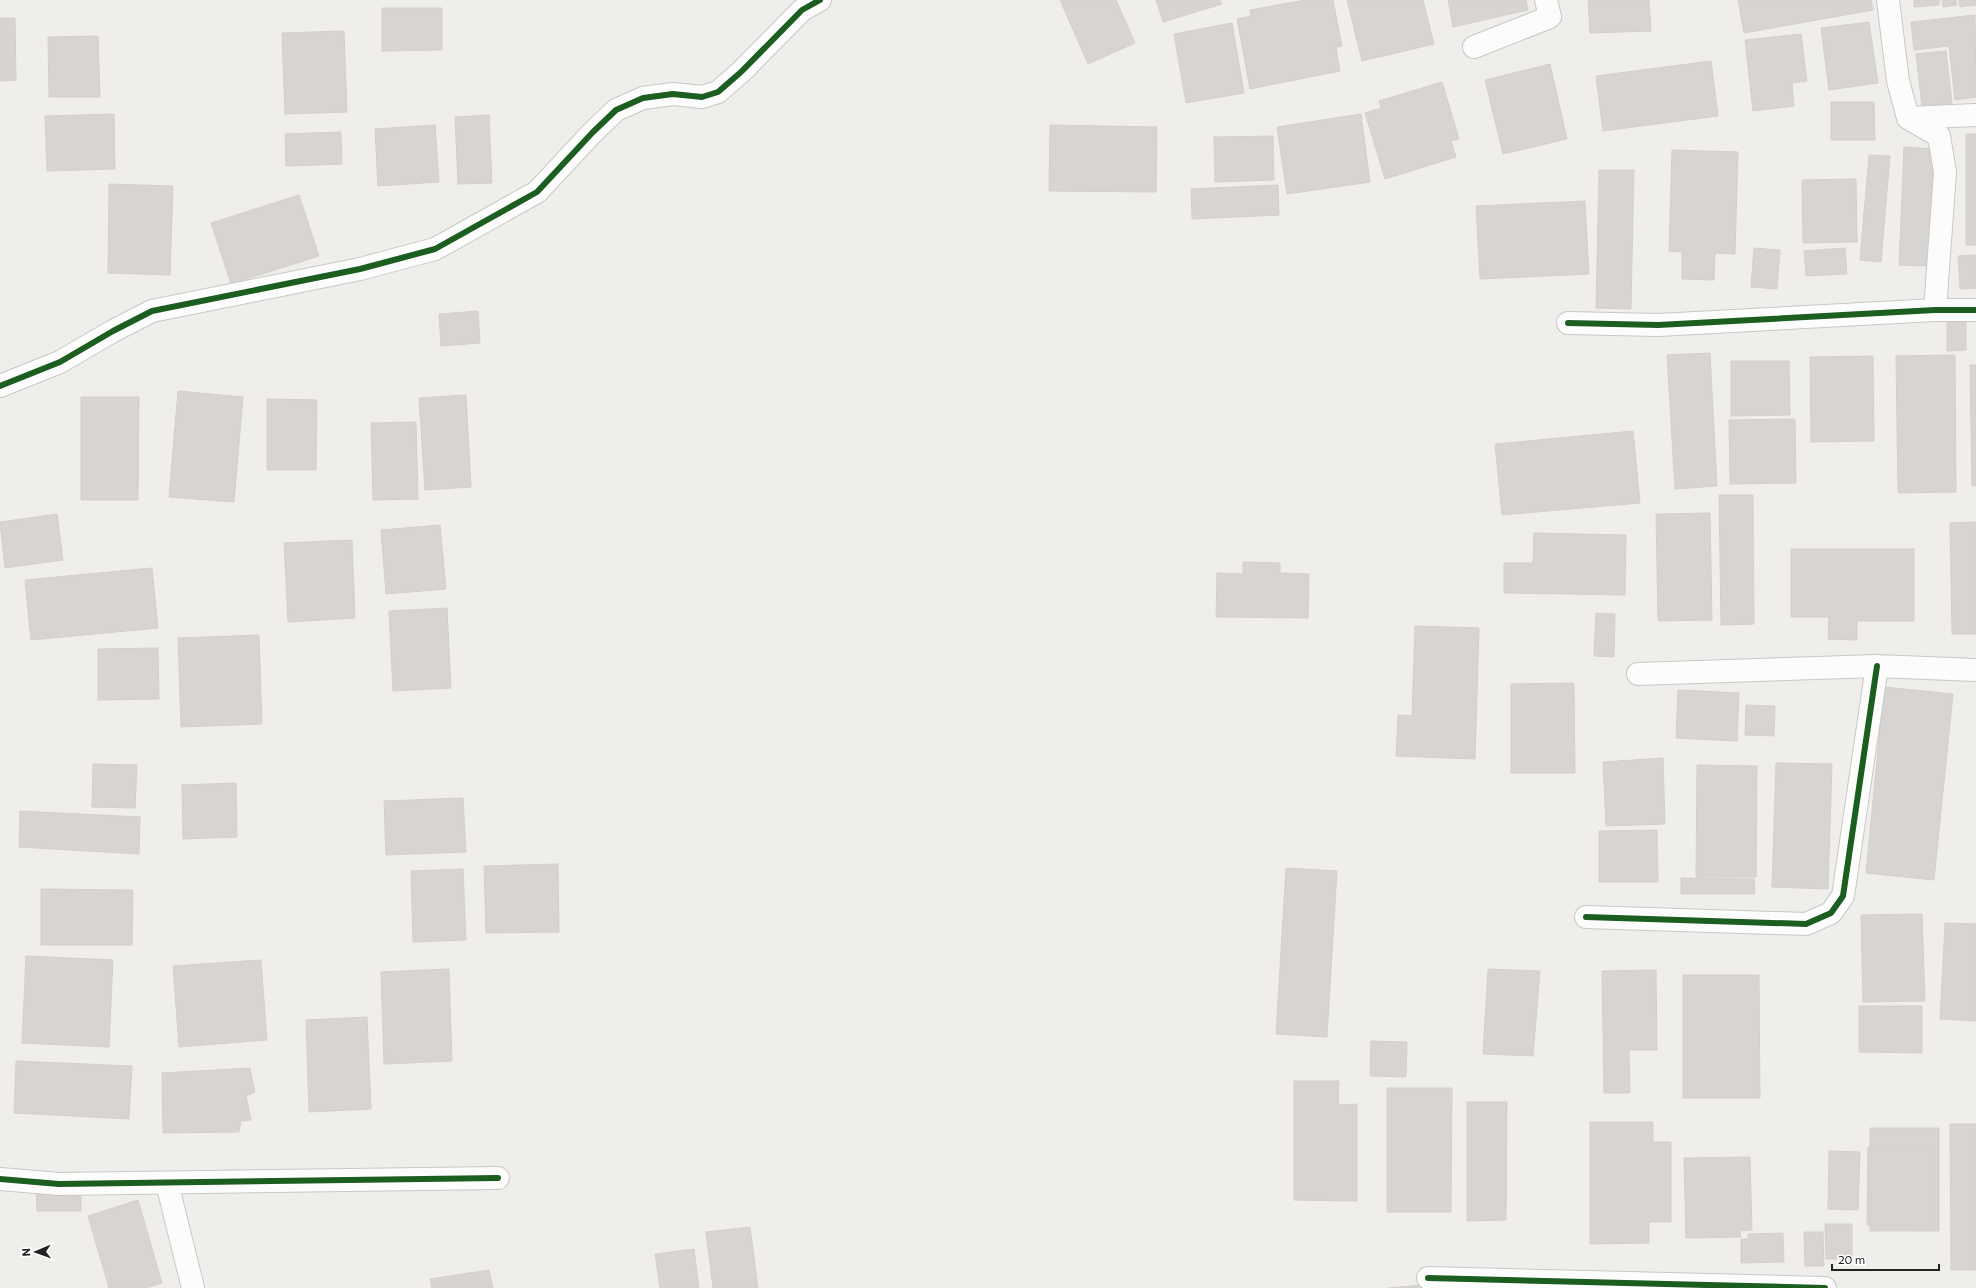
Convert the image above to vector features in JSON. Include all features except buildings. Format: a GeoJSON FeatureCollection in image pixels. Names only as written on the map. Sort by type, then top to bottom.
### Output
{"type":"FeatureCollection","features":[{"type":"Feature","properties":{"kind":"street"},"geometry":{"type":"LineString","coordinates":[[0,386],[60,362],[113,331],[152,311],[360,269],[435,249],[537,192],[593,132],[616,110],[643,98],[673,94],[702,97],[718,92],[741,72],[802,10],[820,0]]}},
{"type":"Feature","properties":{"kind":"street"},"geometry":{"type":"LineString","coordinates":[[1474,48],[1550,17],[1546,0]]}},
{"type":"Feature","properties":{"kind":"street"},"geometry":{"type":"LineString","coordinates":[[1888,0],[1898,81],[1908,118],[1939,136],[1945,172],[1935,310]]}},
{"type":"Feature","properties":{"kind":"street"},"geometry":{"type":"LineString","coordinates":[[1908,118],[1976,116]]}},
{"type":"Feature","properties":{"kind":"street"},"geometry":{"type":"LineString","coordinates":[[1568,323],[1658,325],[1935,310],[1976,310]]}},
{"type":"Feature","properties":{"kind":"street"},"geometry":{"type":"LineString","coordinates":[[1586,917],[1806,924],[1832,913],[1843,896],[1877,666]]}},
{"type":"Feature","properties":{"kind":"street"},"geometry":{"type":"LineString","coordinates":[[1638,674],[1877,666],[1976,670]]}},
{"type":"Feature","properties":{"kind":"street"},"geometry":{"type":"LineString","coordinates":[[0,1180],[59,1184],[498,1178]]}},
{"type":"Feature","properties":{"kind":"street"},"geometry":{"type":"LineString","coordinates":[[167,1183],[193,1288]]}},
{"type":"Feature","properties":{"kind":"street"},"geometry":{"type":"LineString","coordinates":[[1428,1278],[1825,1288]]}},
{"type":"Feature","properties":{"kind":"cycle path"},"geometry":{"type":"LineString","coordinates":[[0,386],[60,362],[113,331],[152,311],[360,269],[435,249],[537,192],[593,132],[616,110],[643,98],[673,94],[702,97],[718,92],[741,72],[802,10],[820,0]]}},
{"type":"Feature","properties":{"kind":"cycle path"},"geometry":{"type":"LineString","coordinates":[[1568,323],[1658,325],[1935,310],[1976,310]]}},
{"type":"Feature","properties":{"kind":"cycle path"},"geometry":{"type":"LineString","coordinates":[[1586,917],[1806,924],[1831,913],[1843,896],[1877,666]]}},
{"type":"Feature","properties":{"kind":"cycle path"},"geometry":{"type":"LineString","coordinates":[[0,1179],[59,1184],[498,1178]]}},
{"type":"Feature","properties":{"kind":"cycle path"},"geometry":{"type":"LineString","coordinates":[[1428,1278],[1825,1288]]}}]}
